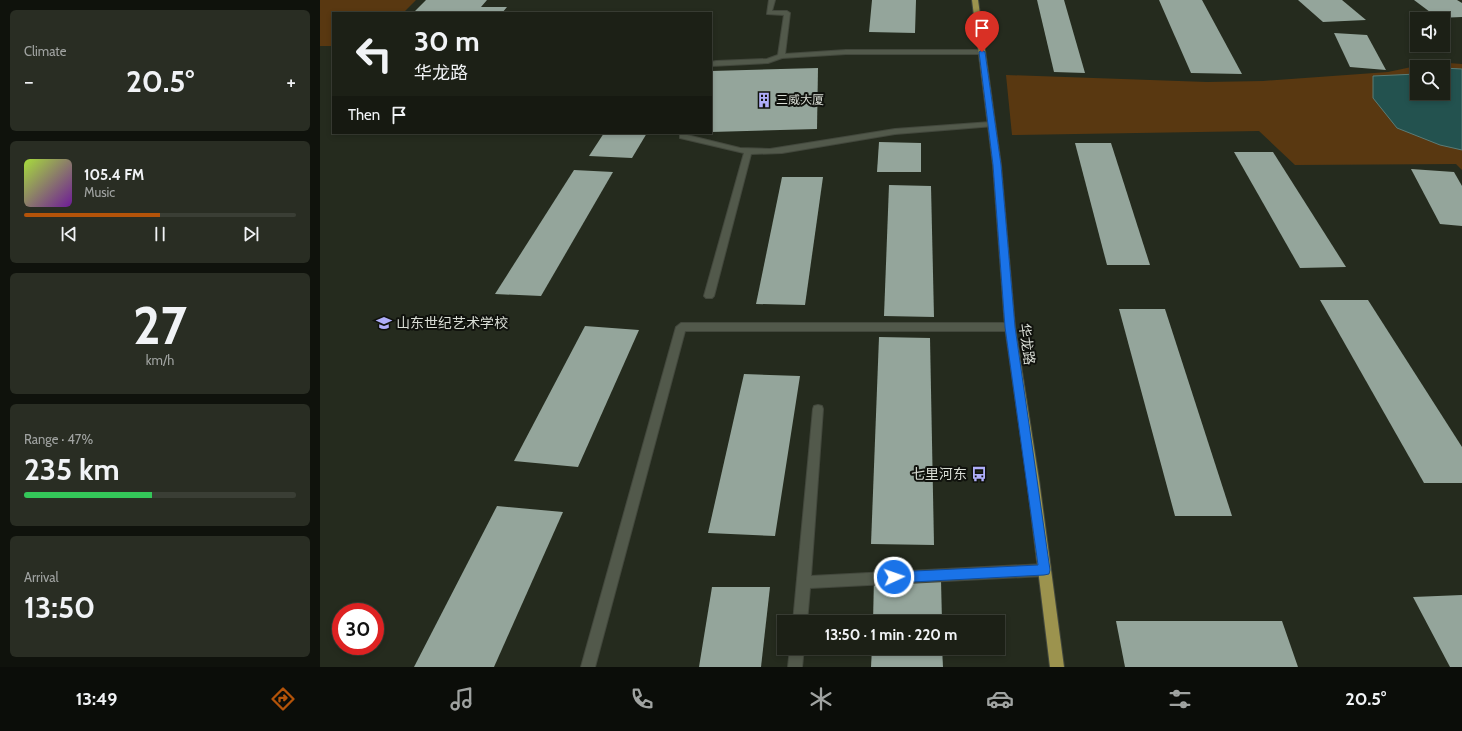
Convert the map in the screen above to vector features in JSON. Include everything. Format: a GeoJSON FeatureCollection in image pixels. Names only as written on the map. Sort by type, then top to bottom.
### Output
{"type":"FeatureCollection","features":[{"type":"Feature","properties":{"kind":"main road","name":"华龙路"},"geometry":{"type":"LineString","coordinates":[[975,0],[997,165],[1010,327],[1057,667]]}},
{"type":"Feature","properties":{"kind":"street"},"geometry":{"type":"LineString","coordinates":[[772,0],[769,13],[787,13],[781,56]]}},
{"type":"Feature","properties":{"kind":"street"},"geometry":{"type":"LineString","coordinates":[[712,64],[768,61],[781,56],[846,52],[982,52]]}},
{"type":"Feature","properties":{"kind":"street"},"geometry":{"type":"LineString","coordinates":[[684,134],[683,136],[748,151],[796,149],[836,140],[902,130],[991,124]]}},
{"type":"Feature","properties":{"kind":"street"},"geometry":{"type":"LineString","coordinates":[[709,296],[748,151]]}},
{"type":"Feature","properties":{"kind":"street"},"geometry":{"type":"LineString","coordinates":[[588,667],[681,328],[1010,327]]}},
{"type":"Feature","properties":{"kind":"street"},"geometry":{"type":"LineString","coordinates":[[801,615],[818,409]]}},
{"type":"Feature","properties":{"kind":"street"},"geometry":{"type":"LineString","coordinates":[[804,582],[1044,570]]}},
{"type":"Feature","properties":{"kind":"street"},"geometry":{"type":"LineString","coordinates":[[795,667],[796,655]]}},
{"type":"Feature","properties":{"kind":"shaded area"},"geometry":{"type":"Polygon","coordinates":[[[320,0],[416,0],[404,12],[332,12],[332,46],[320,46],[320,0]]]}},
{"type":"Feature","properties":{"kind":"shaded area"},"geometry":{"type":"Polygon","coordinates":[[[1450,63],[1462,64],[1462,170],[1456,164],[1295,165],[1259,131],[1012,135],[1006,75],[1207,82],[1263,81],[1388,72],[1410,67],[1410,100],[1450,100],[1450,63]]]}},
{"type":"Feature","properties":{"kind":"water"},"geometry":{"type":"Polygon","coordinates":[[[1450,68],[1462,69],[1462,150],[1440,145],[1397,128],[1373,98],[1373,76],[1410,74],[1410,100],[1450,100],[1450,68]]]}},
{"type":"Feature","properties":{"kind":"building"},"geometry":{"type":"Polygon","coordinates":[[[426,0],[487,0],[481,7],[507,7],[503,12],[414,12],[426,0]]]}},
{"type":"Feature","properties":{"kind":"building"},"geometry":{"type":"Polygon","coordinates":[[[872,0],[916,0],[915,33],[869,32],[872,0]]]}},
{"type":"Feature","properties":{"kind":"building"},"geometry":{"type":"Polygon","coordinates":[[[1037,0],[1064,0],[1085,73],[1054,72],[1037,0]]]}},
{"type":"Feature","properties":{"kind":"building"},"geometry":{"type":"Polygon","coordinates":[[[1159,0],[1202,0],[1242,74],[1191,73],[1159,0]]]}},
{"type":"Feature","properties":{"kind":"building"},"geometry":{"type":"Polygon","coordinates":[[[1298,0],[1342,0],[1366,20],[1323,22],[1298,0]]]}},
{"type":"Feature","properties":{"kind":"building"},"geometry":{"type":"Polygon","coordinates":[[[1414,0],[1457,0],[1462,3],[1462,17],[1450,18],[1450,12],[1430,12],[1414,0]]]}},
{"type":"Feature","properties":{"kind":"building"},"geometry":{"type":"Polygon","coordinates":[[[1334,33],[1367,35],[1386,70],[1350,67],[1334,33]]]}},
{"type":"Feature","properties":{"kind":"building","name":"三威大厦"},"geometry":{"type":"Polygon","coordinates":[[[818,68],[817,129],[712,132],[712,71],[818,68]]]}},
{"type":"Feature","properties":{"kind":"building"},"geometry":{"type":"Polygon","coordinates":[[[603,134],[646,134],[632,158],[589,156],[603,134]]]}},
{"type":"Feature","properties":{"kind":"building"},"geometry":{"type":"Polygon","coordinates":[[[879,142],[921,143],[921,172],[877,172],[879,142]]]}},
{"type":"Feature","properties":{"kind":"building"},"geometry":{"type":"Polygon","coordinates":[[[1075,143],[1111,143],[1150,265],[1107,265],[1075,143]]]}},
{"type":"Feature","properties":{"kind":"building"},"geometry":{"type":"Polygon","coordinates":[[[1234,152],[1273,152],[1346,267],[1300,268],[1234,152]]]}},
{"type":"Feature","properties":{"kind":"building"},"geometry":{"type":"Polygon","coordinates":[[[1411,169],[1454,172],[1462,186],[1462,226],[1440,224],[1411,169]]]}},
{"type":"Feature","properties":{"kind":"building"},"geometry":{"type":"Polygon","coordinates":[[[574,170],[613,172],[541,296],[495,294],[574,170]]]}},
{"type":"Feature","properties":{"kind":"building"},"geometry":{"type":"Polygon","coordinates":[[[782,177],[823,177],[805,305],[756,304],[782,177]]]}},
{"type":"Feature","properties":{"kind":"building"},"geometry":{"type":"Polygon","coordinates":[[[889,185],[931,186],[934,317],[884,316],[889,185]]]}},
{"type":"Feature","properties":{"kind":"building"},"geometry":{"type":"Polygon","coordinates":[[[1320,300],[1368,300],[1462,447],[1462,483],[1424,483],[1320,300]]]}},
{"type":"Feature","properties":{"kind":"building"},"geometry":{"type":"Polygon","coordinates":[[[1119,309],[1165,309],[1232,516],[1175,516],[1119,309]]]}},
{"type":"Feature","properties":{"kind":"building"},"geometry":{"type":"Polygon","coordinates":[[[585,326],[639,330],[578,467],[514,461],[585,326]]]}},
{"type":"Feature","properties":{"kind":"building"},"geometry":{"type":"Polygon","coordinates":[[[879,337],[930,338],[934,545],[871,544],[879,337]]]}},
{"type":"Feature","properties":{"kind":"building"},"geometry":{"type":"Polygon","coordinates":[[[744,374],[800,376],[775,536],[708,533],[744,374]]]}},
{"type":"Feature","properties":{"kind":"building"},"geometry":{"type":"Polygon","coordinates":[[[497,506],[563,512],[494,667],[414,667],[497,506]]]}},
{"type":"Feature","properties":{"kind":"building"},"geometry":{"type":"Polygon","coordinates":[[[874,578],[941,580],[942,615],[873,615],[874,578]]]}},
{"type":"Feature","properties":{"kind":"building"},"geometry":{"type":"Polygon","coordinates":[[[712,587],[770,587],[761,667],[699,667],[712,587]]]}},
{"type":"Feature","properties":{"kind":"building"},"geometry":{"type":"Polygon","coordinates":[[[1462,595],[1462,667],[1450,667],[1413,597],[1462,595]]]}},
{"type":"Feature","properties":{"kind":"building"},"geometry":{"type":"Polygon","coordinates":[[[1116,621],[1282,621],[1298,667],[1125,667],[1116,621]]]}},
{"type":"Feature","properties":{"kind":"building"},"geometry":{"type":"Polygon","coordinates":[[[872,655],[942,655],[943,667],[871,667],[872,655]]]}},
{"type":"Feature","properties":{"kind":"place","name":"三威大厦"},"geometry":{"type":"Point","coordinates":[764,100]}},
{"type":"Feature","properties":{"kind":"place","name":"山东世纪艺术学校"},"geometry":{"type":"Point","coordinates":[384,323]}},
{"type":"Feature","properties":{"kind":"place","name":"七里河东"},"geometry":{"type":"Point","coordinates":[979,474]}},
{"type":"Feature","properties":{"kind":"route"},"geometry":{"type":"LineString","coordinates":[[894,577],[1044,570],[1010,327],[997,165],[982,52]]}}]}
